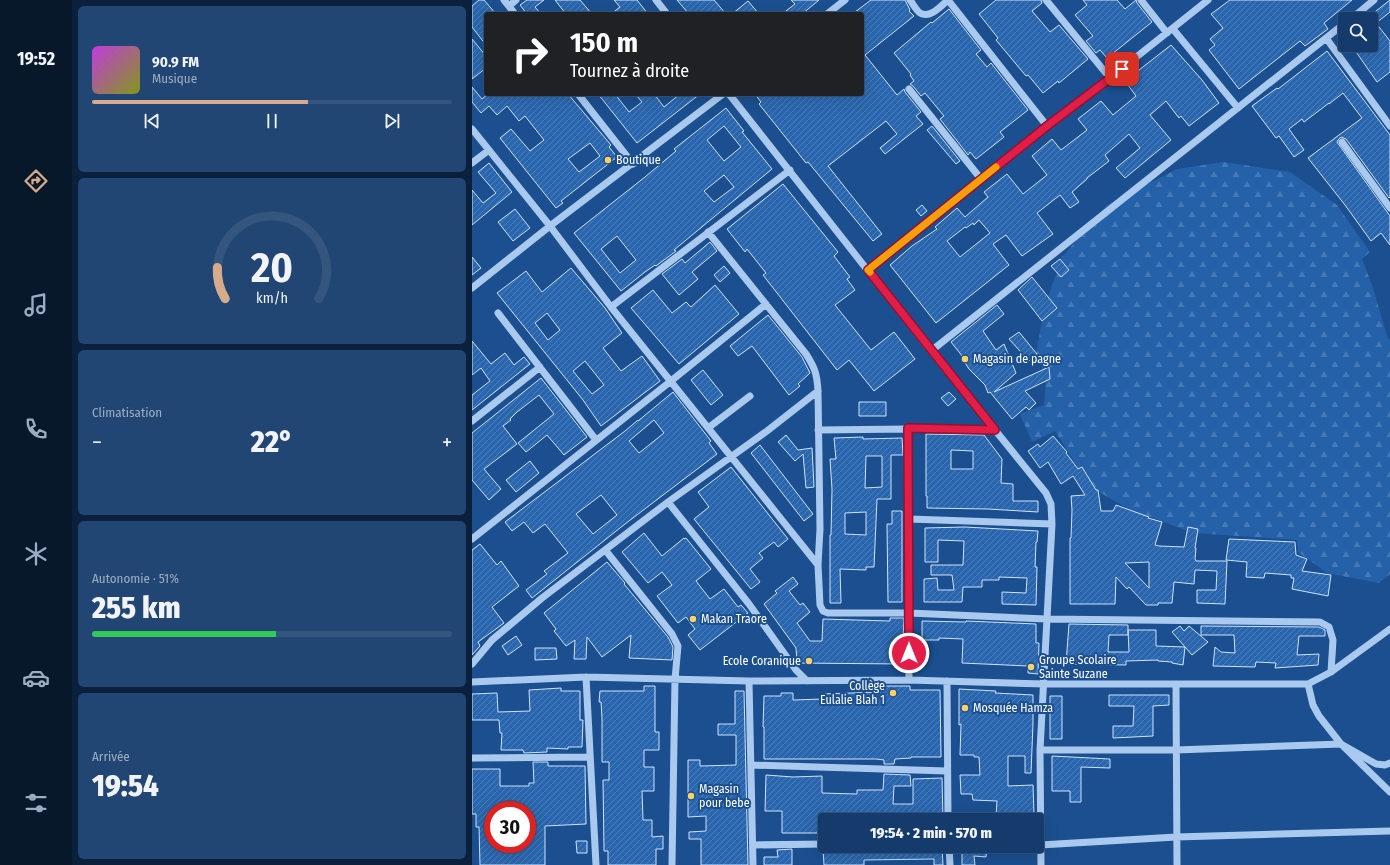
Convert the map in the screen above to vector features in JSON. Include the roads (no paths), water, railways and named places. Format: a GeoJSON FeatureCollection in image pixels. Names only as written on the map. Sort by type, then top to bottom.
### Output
{"type":"FeatureCollection","features":[{"type":"Feature","properties":{"kind":"street"},"geometry":{"type":"LineString","coordinates":[[504,0],[514,12]]}},
{"type":"Feature","properties":{"kind":"street"},"geometry":{"type":"LineString","coordinates":[[509,6],[516,0]]}},
{"type":"Feature","properties":{"kind":"street"},"geometry":{"type":"LineString","coordinates":[[830,12],[845,0]]}},
{"type":"Feature","properties":{"kind":"street"},"geometry":{"type":"LineString","coordinates":[[910,0],[920,12],[926,14],[932,13],[948,0],[1047,126]]}},
{"type":"Feature","properties":{"kind":"street"},"geometry":{"type":"LineString","coordinates":[[1046,0],[1110,78]]}},
{"type":"Feature","properties":{"kind":"street"},"geometry":{"type":"LineString","coordinates":[[1141,0],[1167,34]]}},
{"type":"Feature","properties":{"kind":"street"},"geometry":{"type":"LineString","coordinates":[[868,270],[1047,126],[1167,34],[1208,0]]}},
{"type":"Feature","properties":{"kind":"street"},"geometry":{"type":"LineString","coordinates":[[1359,12],[1374,0]]}},
{"type":"Feature","properties":{"kind":"street"},"geometry":{"type":"LineString","coordinates":[[659,1],[666,12]]}},
{"type":"Feature","properties":{"kind":"street"},"geometry":{"type":"LineString","coordinates":[[1173,28],[1238,108]]}},
{"type":"Feature","properties":{"kind":"street"},"geometry":{"type":"LineString","coordinates":[[931,351],[1338,29]]}},
{"type":"Feature","properties":{"kind":"street"},"geometry":{"type":"LineString","coordinates":[[1326,38],[1390,126]]}},
{"type":"Feature","properties":{"kind":"street"},"geometry":{"type":"LineString","coordinates":[[909,89],[981,179]]}},
{"type":"Feature","properties":{"kind":"street"},"geometry":{"type":"LineString","coordinates":[[580,96],[633,164]]}},
{"type":"Feature","properties":{"kind":"street"},"geometry":{"type":"LineString","coordinates":[[472,288],[550,226],[720,96]]}},
{"type":"Feature","properties":{"kind":"street"},"geometry":{"type":"LineString","coordinates":[[731,96],[931,351],[1046,493],[1051,504],[1052,524],[1040,750],[1040,813]]}},
{"type":"Feature","properties":{"kind":"street"},"geometry":{"type":"LineString","coordinates":[[472,129],[550,226],[611,307],[818,565]]}},
{"type":"Feature","properties":{"kind":"street"},"geometry":{"type":"LineString","coordinates":[[1342,142],[1390,208]]}},
{"type":"Feature","properties":{"kind":"street"},"geometry":{"type":"LineString","coordinates":[[472,163],[489,150]]}},
{"type":"Feature","properties":{"kind":"street"},"geometry":{"type":"LineString","coordinates":[[611,307],[790,170]]}},
{"type":"Feature","properties":{"kind":"street"},"geometry":{"type":"LineString","coordinates":[[708,232],[815,367],[818,378],[820,529],[818,565],[820,606],[823,611],[1046,619],[1320,622],[1329,627],[1333,640],[1331,672]]}},
{"type":"Feature","properties":{"kind":"street"},"geometry":{"type":"LineString","coordinates":[[472,539],[766,304]]}},
{"type":"Feature","properties":{"kind":"street"},"geometry":{"type":"LineString","coordinates":[[498,313],[596,440]]}},
{"type":"Feature","properties":{"kind":"street"},"geometry":{"type":"LineString","coordinates":[[472,421],[540,367]]}},
{"type":"Feature","properties":{"kind":"street"},"geometry":{"type":"LineString","coordinates":[[472,664],[497,636],[542,598],[606,551],[668,502],[730,456],[767,431],[818,391]]}},
{"type":"Feature","properties":{"kind":"street"},"geometry":{"type":"LineString","coordinates":[[708,428],[750,396]]}},
{"type":"Feature","properties":{"kind":"street"},"geometry":{"type":"LineString","coordinates":[[818,430],[908,428],[995,430]]}},
{"type":"Feature","properties":{"kind":"street"},"geometry":{"type":"LineString","coordinates":[[908,428],[910,680]]}},
{"type":"Feature","properties":{"kind":"street"},"geometry":{"type":"LineString","coordinates":[[668,502],[750,604],[796,670],[807,681]]}},
{"type":"Feature","properties":{"kind":"street"},"geometry":{"type":"LineString","coordinates":[[909,519],[1052,524]]}},
{"type":"Feature","properties":{"kind":"street"},"geometry":{"type":"LineString","coordinates":[[606,551],[672,634],[678,646],[675,679],[672,865]]}},
{"type":"Feature","properties":{"kind":"street"},"geometry":{"type":"LineString","coordinates":[[472,682],[586,677],[749,681],[910,680],[1044,684],[1308,684],[1331,672],[1390,629]]}},
{"type":"Feature","properties":{"kind":"street"},"geometry":{"type":"LineString","coordinates":[[586,677],[596,865]]}},
{"type":"Feature","properties":{"kind":"street"},"geometry":{"type":"LineString","coordinates":[[749,681],[753,865]]}},
{"type":"Feature","properties":{"kind":"street"},"geometry":{"type":"LineString","coordinates":[[947,681],[948,813]]}},
{"type":"Feature","properties":{"kind":"street"},"geometry":{"type":"LineString","coordinates":[[1176,684],[1177,865]]}},
{"type":"Feature","properties":{"kind":"street"},"geometry":{"type":"LineString","coordinates":[[1308,684],[1313,704],[1319,716],[1341,744],[1390,792]]}},
{"type":"Feature","properties":{"kind":"street"},"geometry":{"type":"LineString","coordinates":[[1040,750],[1176,750],[1341,744],[1376,764],[1385,765],[1390,763]]}},
{"type":"Feature","properties":{"kind":"street"},"geometry":{"type":"LineString","coordinates":[[472,758],[590,757]]}},
{"type":"Feature","properties":{"kind":"street"},"geometry":{"type":"LineString","coordinates":[[751,765],[947,771]]}},
{"type":"Feature","properties":{"kind":"street"},"geometry":{"type":"LineString","coordinates":[[1044,845],[1176,837],[1390,831]]}},
{"type":"Feature","properties":{"kind":"street"},"geometry":{"type":"LineString","coordinates":[[753,845],[818,844]]}},
{"type":"Feature","properties":{"kind":"street"},"geometry":{"type":"LineString","coordinates":[[949,853],[950,865]]}},
{"type":"Feature","properties":{"kind":"street"},"geometry":{"type":"LineString","coordinates":[[1040,853],[1041,865]]}},
{"type":"Feature","properties":{"kind":"place","name":"Boutique"},"geometry":{"type":"Point","coordinates":[608,160]}},
{"type":"Feature","properties":{"kind":"place","name":"Magasin de pagne"},"geometry":{"type":"Point","coordinates":[965,359]}},
{"type":"Feature","properties":{"kind":"place","name":"Makan Traore"},"geometry":{"type":"Point","coordinates":[693,619]}},
{"type":"Feature","properties":{"kind":"place","name":"Ecole Coranique"},"geometry":{"type":"Point","coordinates":[809,661]}},
{"type":"Feature","properties":{"kind":"place","name":"Groupe Scolaire Sainte Suzane"},"geometry":{"type":"Point","coordinates":[1031,667]}},
{"type":"Feature","properties":{"kind":"place","name":"Collège Eulalie Blah 1"},"geometry":{"type":"Point","coordinates":[893,693]}},
{"type":"Feature","properties":{"kind":"place","name":"Mosquée Hamza"},"geometry":{"type":"Point","coordinates":[965,708]}},
{"type":"Feature","properties":{"kind":"place","name":"Magasin pour bebe"},"geometry":{"type":"Point","coordinates":[691,796]}}]}
